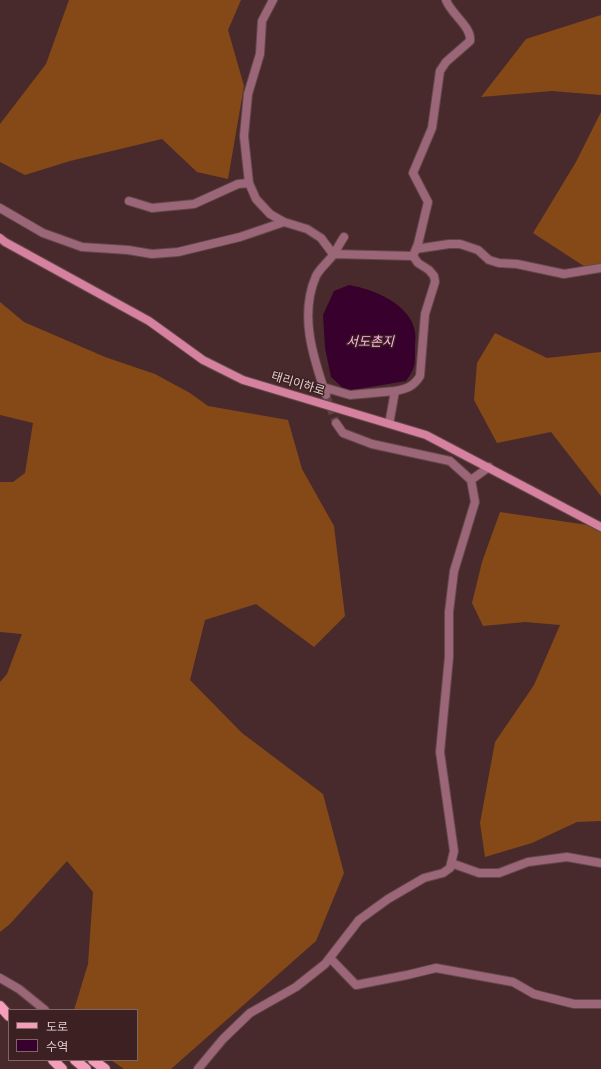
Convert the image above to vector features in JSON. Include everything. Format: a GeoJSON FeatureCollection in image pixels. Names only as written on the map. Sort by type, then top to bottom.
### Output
{"type":"FeatureCollection","features":[{"type":"Feature","properties":{"kind":"main road","name":"태리이하로"},"geometry":{"type":"LineString","coordinates":[[0,238],[149,321],[203,360],[243,380],[426,435],[601,527]]}},
{"type":"Feature","properties":{"kind":"main road"},"geometry":{"type":"LineString","coordinates":[[0,1006],[8,1015]]}},
{"type":"Feature","properties":{"kind":"main road"},"geometry":{"type":"LineString","coordinates":[[54,1061],[62,1069]]}},
{"type":"Feature","properties":{"kind":"main road"},"geometry":{"type":"LineString","coordinates":[[76,1061],[86,1069]]}},
{"type":"Feature","properties":{"kind":"main road"},"geometry":{"type":"LineString","coordinates":[[95,1061],[105,1069]]}},
{"type":"Feature","properties":{"kind":"street"},"geometry":{"type":"LineString","coordinates":[[272,0],[262,22],[260,54],[248,94],[244,136],[249,183],[256,199],[270,214],[284,222],[308,230],[322,238],[333,254]]}},
{"type":"Feature","properties":{"kind":"street"},"geometry":{"type":"LineString","coordinates":[[344,237],[317,275],[309,296],[308,334],[316,367],[325,391],[350,395],[406,389],[415,384],[420,376],[425,314],[435,282],[434,276],[429,270],[418,263],[414,252],[427,211],[428,202],[413,173],[432,128],[440,71],[446,62],[470,41],[471,36],[468,30],[449,9],[446,0]]}},
{"type":"Feature","properties":{"kind":"street"},"geometry":{"type":"LineString","coordinates":[[129,201],[152,208],[194,204],[238,184],[249,183]]}},
{"type":"Feature","properties":{"kind":"street"},"geometry":{"type":"LineString","coordinates":[[0,208],[42,233],[82,247],[128,250],[152,254],[178,252],[240,237],[284,222]]}},
{"type":"Feature","properties":{"kind":"street"},"geometry":{"type":"LineString","coordinates":[[333,254],[414,252],[449,244],[460,244],[478,250],[489,260],[499,263],[517,264],[564,274],[601,268]]}},
{"type":"Feature","properties":{"kind":"street"},"geometry":{"type":"LineString","coordinates":[[390,419],[395,391]]}},
{"type":"Feature","properties":{"kind":"street"},"geometry":{"type":"LineString","coordinates":[[198,1069],[224,1039],[250,1013],[296,987],[330,958],[359,920],[388,899],[418,882],[443,873],[450,868],[454,852],[440,752],[449,657],[449,612],[454,571],[475,502],[471,480],[450,461],[372,444],[343,433],[336,423]]}},
{"type":"Feature","properties":{"kind":"street"},"geometry":{"type":"LineString","coordinates":[[471,480],[489,467]]}},
{"type":"Feature","properties":{"kind":"street"},"geometry":{"type":"LineString","coordinates":[[451,863],[479,873],[499,873],[528,862],[567,857],[601,863]]}},
{"type":"Feature","properties":{"kind":"street"},"geometry":{"type":"LineString","coordinates":[[330,958],[356,984],[407,976],[436,968],[513,982],[534,994],[574,1004],[601,1004]]}},
{"type":"Feature","properties":{"kind":"street"},"geometry":{"type":"LineString","coordinates":[[0,978],[19,989],[44,1009]]}},
{"type":"Feature","properties":{"kind":"shaded area"},"geometry":{"type":"Polygon","coordinates":[[[69,0],[241,0],[228,30],[244,86],[228,179],[197,172],[162,139],[70,161],[25,175],[0,162],[0,124],[46,64],[69,0]]]}},
{"type":"Feature","properties":{"kind":"shaded area"},"geometry":{"type":"Polygon","coordinates":[[[601,15],[601,95],[552,91],[481,97],[526,39],[601,15]]]}},
{"type":"Feature","properties":{"kind":"shaded area"},"geometry":{"type":"Polygon","coordinates":[[[601,112],[601,268],[596,274],[533,233],[576,162],[601,112]]]}},
{"type":"Feature","properties":{"kind":"shaded area"},"geometry":{"type":"Polygon","coordinates":[[[0,302],[24,322],[105,357],[155,374],[190,393],[208,406],[288,420],[302,469],[334,526],[345,616],[314,647],[256,604],[205,620],[190,680],[242,733],[323,794],[344,873],[316,941],[171,1069],[124,1069],[112,1061],[138,1061],[138,1009],[74,1009],[88,964],[93,892],[67,861],[10,924],[0,932],[0,682],[7,674],[22,634],[0,632],[0,482],[13,482],[25,473],[33,423],[0,415],[0,302]]]}},
{"type":"Feature","properties":{"kind":"shaded area"},"geometry":{"type":"Polygon","coordinates":[[[495,333],[547,358],[601,352],[601,496],[551,432],[497,443],[474,400],[477,363],[495,333]]]}},
{"type":"Feature","properties":{"kind":"shaded area"},"geometry":{"type":"Polygon","coordinates":[[[500,512],[601,527],[601,821],[577,822],[532,843],[485,857],[480,823],[495,742],[534,685],[560,625],[525,622],[483,626],[472,603],[482,562],[500,512]]]}},
{"type":"Feature","properties":{"kind":"water","name":"서도촌지"},"geometry":{"type":"Polygon","coordinates":[[[349,285],[369,290],[390,300],[406,313],[412,322],[415,332],[415,362],[412,372],[406,381],[346,391],[331,377],[325,348],[323,315],[334,291],[349,285]]]}},
{"type":"Feature","properties":{"kind":"tunnel"},"geometry":{"type":"LineString","coordinates":[[326,395],[336,423]]}}]}
